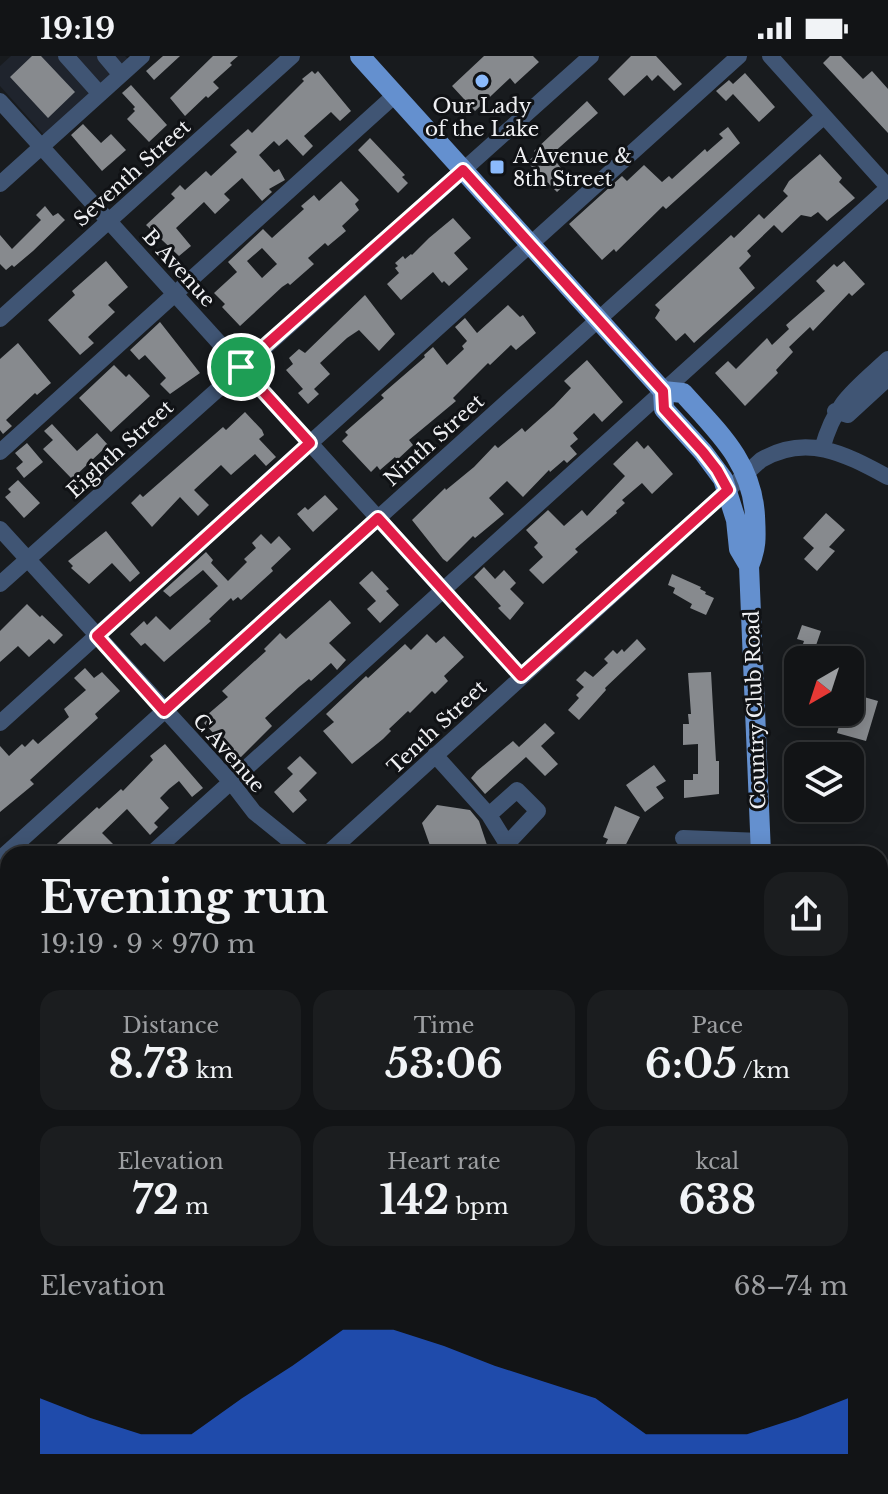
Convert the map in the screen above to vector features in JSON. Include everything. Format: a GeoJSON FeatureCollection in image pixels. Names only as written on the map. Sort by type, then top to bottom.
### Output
{"type":"FeatureCollection","features":[{"type":"Feature","properties":{"kind":"main road"},"geometry":{"type":"LineString","coordinates":[[360,56],[663,391],[683,393],[747,473]]}},
{"type":"Feature","properties":{"kind":"main road","name":"Country Club Road"},"geometry":{"type":"LineString","coordinates":[[663,391],[664,409],[703,452],[728,490],[739,549],[749,566]]}},
{"type":"Feature","properties":{"kind":"main road","name":"Country Club Road"},"geometry":{"type":"LineString","coordinates":[[747,473],[754,500],[756,548],[749,566],[761,846]]}},
{"type":"Feature","properties":{"kind":"street"},"geometry":{"type":"LineString","coordinates":[[66,56],[100,94]]}},
{"type":"Feature","properties":{"kind":"street"},"geometry":{"type":"LineString","coordinates":[[105,56],[121,75]]}},
{"type":"Feature","properties":{"kind":"street"},"geometry":{"type":"LineString","coordinates":[[0,184],[142,56]]}},
{"type":"Feature","properties":{"kind":"street","name":"Seventh Street"},"geometry":{"type":"LineString","coordinates":[[0,319],[292,56]]}},
{"type":"Feature","properties":{"kind":"street","name":"Eighth Street"},"geometry":{"type":"LineString","coordinates":[[0,584],[591,56]]}},
{"type":"Feature","properties":{"kind":"street"},"geometry":{"type":"LineString","coordinates":[[0,723],[739,56]]}},
{"type":"Feature","properties":{"kind":"street"},"geometry":{"type":"LineString","coordinates":[[160,846],[888,188],[770,56]]}},
{"type":"Feature","properties":{"kind":"street"},"geometry":{"type":"LineString","coordinates":[[0,452],[395,95]]}},
{"type":"Feature","properties":{"kind":"street","name":"B Avenue"},"geometry":{"type":"LineString","coordinates":[[0,101],[521,676]]}},
{"type":"Feature","properties":{"kind":"street","name":"Ninth Street"},"geometry":{"type":"LineString","coordinates":[[14,846],[824,116]]}},
{"type":"Feature","properties":{"kind":"street"},"geometry":{"type":"LineString","coordinates":[[888,359],[843,400],[835,411],[822,449],[888,477]]}},
{"type":"Feature","properties":{"kind":"street"},"geometry":{"type":"LineString","coordinates":[[835,411],[848,415],[888,378]]}},
{"type":"Feature","properties":{"kind":"street","name":"Tenth Street"},"geometry":{"type":"LineString","coordinates":[[336,846],[759,461],[787,448],[806,445],[822,449]]}},
{"type":"Feature","properties":{"kind":"street","name":"C Avenue"},"geometry":{"type":"LineString","coordinates":[[0,529],[231,782],[254,812],[296,846]]}},
{"type":"Feature","properties":{"kind":"street"},"geometry":{"type":"LineString","coordinates":[[435,755],[489,815],[507,844],[538,811],[517,790],[489,815]]}},
{"type":"Feature","properties":{"kind":"street"},"geometry":{"type":"LineString","coordinates":[[683,838],[752,846]]}},
{"type":"Feature","properties":{"kind":"shaded area"},"geometry":{"type":"Polygon","coordinates":[[[11,56],[125,56],[128,59],[44,135],[0,86],[0,66],[11,56]]]}},
{"type":"Feature","properties":{"kind":"building"},"geometry":{"type":"Polygon","coordinates":[[[32,56],[41,56],[75,92],[48,118],[10,77],[32,56]]]}},
{"type":"Feature","properties":{"kind":"building"},"geometry":{"type":"Polygon","coordinates":[[[163,56],[180,56],[154,80],[146,71],[163,56]]]}},
{"type":"Feature","properties":{"kind":"building"},"geometry":{"type":"Polygon","coordinates":[[[213,56],[238,56],[213,82],[219,88],[185,116],[170,98],[213,56]]]}},
{"type":"Feature","properties":{"kind":"building","name":"Our Lady of the Lake"},"geometry":{"type":"Polygon","coordinates":[[[484,56],[533,56],[539,62],[515,84],[510,78],[475,111],[452,86],[484,56]]]}},
{"type":"Feature","properties":{"kind":"building"},"geometry":{"type":"Polygon","coordinates":[[[631,56],[656,56],[682,84],[674,91],[658,75],[652,81],[647,75],[624,96],[608,79],[631,56]]]}},
{"type":"Feature","properties":{"kind":"building"},"geometry":{"type":"Polygon","coordinates":[[[830,56],[841,56],[863,79],[872,71],[888,89],[888,133],[823,63],[830,56]]]}},
{"type":"Feature","properties":{"kind":"building"},"geometry":{"type":"Polygon","coordinates":[[[312,71],[315,74],[318,71],[351,111],[340,121],[331,112],[304,136],[313,146],[303,156],[287,139],[279,146],[274,141],[259,155],[274,172],[279,169],[285,180],[269,189],[272,192],[262,201],[242,178],[224,194],[230,200],[215,214],[204,202],[176,228],[191,246],[179,256],[146,225],[175,198],[171,194],[180,185],[185,190],[206,171],[211,176],[237,152],[230,145],[248,129],[252,133],[312,71]]]}},
{"type":"Feature","properties":{"kind":"building"},"geometry":{"type":"Polygon","coordinates":[[[745,73],[775,107],[759,122],[733,94],[726,101],[716,91],[729,80],[733,84],[745,73]]]}},
{"type":"Feature","properties":{"kind":"building"},"geometry":{"type":"Polygon","coordinates":[[[131,85],[167,125],[149,142],[127,119],[135,107],[122,93],[131,85]]]}},
{"type":"Feature","properties":{"kind":"building"},"geometry":{"type":"Polygon","coordinates":[[[587,101],[598,113],[551,155],[570,180],[557,192],[527,162],[537,154],[534,151],[587,101]]]}},
{"type":"Feature","properties":{"kind":"building"},"geometry":{"type":"Polygon","coordinates":[[[83,124],[101,143],[111,134],[126,150],[102,171],[71,135],[83,124]]]}},
{"type":"Feature","properties":{"kind":"building"},"geometry":{"type":"Polygon","coordinates":[[[728,127],[740,143],[666,209],[663,206],[616,252],[614,249],[602,260],[569,224],[622,176],[627,181],[644,165],[662,182],[669,176],[672,179],[705,149],[707,152],[723,138],[719,134],[728,127]]]}},
{"type":"Feature","properties":{"kind":"building"},"geometry":{"type":"Polygon","coordinates":[[[370,138],[405,175],[402,177],[408,183],[398,193],[358,150],[370,138]]]}},
{"type":"Feature","properties":{"kind":"building"},"geometry":{"type":"Polygon","coordinates":[[[820,154],[842,178],[839,182],[855,198],[827,221],[818,212],[811,217],[801,215],[782,233],[774,225],[747,251],[751,256],[739,268],[755,288],[694,343],[685,333],[676,341],[655,318],[660,310],[655,305],[731,235],[734,238],[759,214],[764,219],[788,196],[783,191],[789,181],[820,154]]]}},
{"type":"Feature","properties":{"kind":"building"},"geometry":{"type":"Polygon","coordinates":[[[341,181],[359,200],[355,204],[359,210],[342,226],[346,231],[308,258],[314,264],[290,285],[288,283],[282,287],[240,326],[214,293],[237,272],[228,262],[263,229],[272,238],[304,209],[301,206],[314,195],[319,201],[341,181]],[[262,248],[247,261],[262,278],[277,264],[262,248]]]}},
{"type":"Feature","properties":{"kind":"building"},"geometry":{"type":"Polygon","coordinates":[[[45,206],[53,216],[58,213],[65,220],[33,251],[6,270],[0,264],[0,235],[12,249],[41,220],[36,215],[45,206]]]}},
{"type":"Feature","properties":{"kind":"building"},"geometry":{"type":"Polygon","coordinates":[[[453,218],[471,238],[454,253],[468,269],[449,286],[433,272],[401,300],[387,284],[399,273],[395,263],[403,256],[405,259],[412,255],[453,218]]]}},
{"type":"Feature","properties":{"kind":"building"},"geometry":{"type":"Polygon","coordinates":[[[106,261],[128,287],[108,305],[115,312],[88,337],[94,343],[80,355],[48,320],[75,295],[72,291],[106,261]]]}},
{"type":"Feature","properties":{"kind":"building"},"geometry":{"type":"Polygon","coordinates":[[[844,261],[865,284],[852,296],[849,293],[813,331],[810,327],[789,347],[793,352],[776,370],[778,373],[745,406],[715,373],[728,361],[736,369],[767,338],[772,345],[789,329],[786,325],[825,291],[816,281],[834,264],[837,267],[844,261]]]}},
{"type":"Feature","properties":{"kind":"building"},"geometry":{"type":"Polygon","coordinates":[[[365,295],[395,334],[379,351],[359,330],[347,338],[320,363],[330,374],[314,389],[319,394],[308,404],[298,393],[303,389],[286,370],[293,364],[289,358],[299,349],[305,353],[365,295]]]}},
{"type":"Feature","properties":{"kind":"building"},"geometry":{"type":"Polygon","coordinates":[[[508,305],[520,317],[523,315],[536,333],[516,350],[511,345],[490,365],[488,363],[453,398],[456,401],[409,440],[413,445],[397,460],[395,457],[380,470],[377,466],[371,472],[342,441],[348,435],[345,432],[384,398],[381,395],[433,347],[447,365],[464,349],[462,346],[467,341],[455,327],[465,318],[477,333],[508,305]]]}},
{"type":"Feature","properties":{"kind":"building"},"geometry":{"type":"Polygon","coordinates":[[[160,322],[200,373],[170,394],[160,384],[166,378],[145,355],[139,360],[130,350],[160,322]]]}},
{"type":"Feature","properties":{"kind":"building"},"geometry":{"type":"Polygon","coordinates":[[[18,343],[51,383],[37,395],[35,393],[6,420],[12,426],[3,434],[0,430],[0,359],[18,343]]]}},
{"type":"Feature","properties":{"kind":"building"},"geometry":{"type":"Polygon","coordinates":[[[587,360],[623,402],[602,422],[594,413],[573,433],[578,439],[570,446],[577,454],[567,463],[564,460],[549,470],[523,497],[507,481],[489,498],[504,514],[475,538],[473,536],[447,562],[412,520],[495,445],[498,448],[522,428],[525,432],[554,406],[571,388],[564,381],[587,360]]]}},
{"type":"Feature","properties":{"kind":"building"},"geometry":{"type":"Polygon","coordinates":[[[114,365],[126,377],[129,374],[150,396],[111,432],[79,398],[114,365]]]}},
{"type":"Feature","properties":{"kind":"building"},"geometry":{"type":"Polygon","coordinates":[[[245,412],[262,430],[264,435],[259,439],[276,457],[266,466],[255,454],[231,475],[221,465],[194,490],[209,505],[198,516],[180,497],[152,527],[131,503],[140,494],[143,497],[223,427],[226,430],[245,412]]]}},
{"type":"Feature","properties":{"kind":"building"},"geometry":{"type":"Polygon","coordinates":[[[52,424],[77,451],[97,433],[108,445],[72,479],[43,449],[53,440],[44,431],[52,424]]]}},
{"type":"Feature","properties":{"kind":"building"},"geometry":{"type":"Polygon","coordinates":[[[637,441],[644,449],[648,445],[673,474],[652,494],[642,483],[622,500],[625,503],[617,513],[575,549],[578,552],[543,584],[529,570],[543,557],[534,547],[538,543],[526,530],[548,510],[564,526],[582,510],[587,516],[625,476],[613,464],[637,441]]]}},
{"type":"Feature","properties":{"kind":"building"},"geometry":{"type":"Polygon","coordinates":[[[27,443],[43,462],[24,478],[16,468],[23,462],[15,453],[27,443]]]}},
{"type":"Feature","properties":{"kind":"building"},"geometry":{"type":"Polygon","coordinates":[[[18,480],[40,503],[24,518],[5,497],[11,492],[8,489],[18,480]]]}},
{"type":"Feature","properties":{"kind":"building"},"geometry":{"type":"Polygon","coordinates":[[[325,495],[338,509],[313,532],[297,514],[305,507],[308,510],[325,495]]]}},
{"type":"Feature","properties":{"kind":"building"},"geometry":{"type":"Polygon","coordinates":[[[826,513],[845,530],[829,547],[835,551],[817,571],[804,559],[814,548],[803,538],[826,513]]]}},
{"type":"Feature","properties":{"kind":"building"},"geometry":{"type":"Polygon","coordinates":[[[106,531],[140,573],[130,582],[112,563],[89,584],[71,568],[73,566],[68,561],[106,531]]]}},
{"type":"Feature","properties":{"kind":"building"},"geometry":{"type":"Polygon","coordinates":[[[261,534],[271,544],[279,536],[291,549],[271,568],[273,571],[241,600],[238,597],[233,601],[231,598],[209,619],[211,621],[164,662],[145,643],[141,646],[130,634],[144,621],[147,625],[156,616],[170,630],[218,586],[203,570],[170,597],[163,591],[206,552],[213,560],[211,563],[228,581],[247,562],[244,559],[256,548],[252,543],[261,534]]]}},
{"type":"Feature","properties":{"kind":"building"},"geometry":{"type":"Polygon","coordinates":[[[484,567],[495,579],[504,570],[516,583],[510,589],[524,603],[510,620],[474,577],[484,567]]]}},
{"type":"Feature","properties":{"kind":"building"},"geometry":{"type":"Polygon","coordinates":[[[372,571],[399,605],[380,623],[367,609],[376,601],[359,583],[372,571]]]}},
{"type":"Feature","properties":{"kind":"building"},"geometry":{"type":"Polygon","coordinates":[[[672,574],[701,587],[705,594],[714,598],[706,615],[690,608],[692,604],[673,593],[675,588],[668,585],[672,574]]]}},
{"type":"Feature","properties":{"kind":"building"},"geometry":{"type":"Polygon","coordinates":[[[330,600],[351,623],[329,643],[346,660],[337,670],[331,663],[265,718],[272,726],[238,760],[204,723],[209,718],[207,715],[228,697],[222,691],[266,651],[264,649],[280,633],[286,639],[330,600]]]}},
{"type":"Feature","properties":{"kind":"building"},"geometry":{"type":"Polygon","coordinates":[[[27,604],[63,635],[54,644],[49,639],[29,657],[18,646],[0,662],[0,631],[27,604]]]}},
{"type":"Feature","properties":{"kind":"building"},"geometry":{"type":"Polygon","coordinates":[[[802,625],[821,631],[816,646],[802,646],[804,641],[797,639],[802,625]]]}},
{"type":"Feature","properties":{"kind":"building"},"geometry":{"type":"Polygon","coordinates":[[[427,634],[436,643],[444,636],[464,657],[444,676],[448,681],[435,694],[432,691],[410,713],[408,711],[383,739],[352,764],[323,731],[334,722],[326,714],[405,644],[411,650],[427,634]]]}},
{"type":"Feature","properties":{"kind":"building"},"geometry":{"type":"Polygon","coordinates":[[[637,639],[646,649],[605,688],[579,720],[568,710],[584,687],[576,680],[585,671],[593,677],[608,663],[604,659],[613,650],[617,654],[622,649],[624,652],[637,639]]]}},
{"type":"Feature","properties":{"kind":"building"},"geometry":{"type":"Polygon","coordinates":[[[85,668],[94,678],[102,672],[120,691],[95,714],[98,718],[30,780],[34,784],[0,812],[0,746],[9,756],[33,739],[38,744],[69,717],[64,709],[86,690],[74,678],[85,668]]]}},
{"type":"Feature","properties":{"kind":"building"},"geometry":{"type":"Polygon","coordinates":[[[711,672],[719,794],[684,798],[684,780],[693,780],[693,774],[698,774],[698,744],[683,745],[683,724],[689,724],[688,714],[691,714],[688,673],[711,672]]]}},
{"type":"Feature","properties":{"kind":"building"},"geometry":{"type":"Polygon","coordinates":[[[864,697],[878,701],[866,741],[837,733],[839,726],[864,726],[864,697]]]}},
{"type":"Feature","properties":{"kind":"building"},"geometry":{"type":"Polygon","coordinates":[[[545,723],[555,733],[541,746],[558,764],[545,776],[526,757],[485,794],[471,778],[513,741],[519,747],[545,723]]]}},
{"type":"Feature","properties":{"kind":"building"},"geometry":{"type":"Polygon","coordinates":[[[165,744],[203,788],[192,797],[179,781],[169,789],[160,798],[169,808],[154,823],[158,827],[150,835],[127,809],[102,833],[115,846],[55,846],[97,807],[99,809],[121,789],[123,791],[153,760],[150,756],[165,744]]]}},
{"type":"Feature","properties":{"kind":"building"},"geometry":{"type":"Polygon","coordinates":[[[300,756],[317,773],[299,791],[307,800],[293,813],[274,792],[293,774],[287,768],[300,756]]]}},
{"type":"Feature","properties":{"kind":"building"},"geometry":{"type":"Polygon","coordinates":[[[654,765],[666,781],[656,787],[664,798],[645,812],[626,785],[654,765]]]}},
{"type":"Feature","properties":{"kind":"building"},"geometry":{"type":"Polygon","coordinates":[[[437,805],[470,810],[479,821],[487,846],[430,846],[422,823],[437,805]]]}},
{"type":"Feature","properties":{"kind":"building"},"geometry":{"type":"Polygon","coordinates":[[[615,806],[640,817],[625,846],[605,846],[608,839],[603,837],[615,806]]]}},
{"type":"Feature","properties":{"kind":"place","name":"Our Lady of the Lake"},"geometry":{"type":"Point","coordinates":[482,81]}},
{"type":"Feature","properties":{"kind":"place","name":"A Avenue & 8th Street"},"geometry":{"type":"Point","coordinates":[497,167]}},
{"type":"Feature","properties":{"kind":"route"},"geometry":{"type":"LineString","coordinates":[[463,170],[663,391],[664,409],[703,452],[728,490],[521,676],[378,518],[164,711],[97,636],[310,443],[241,367],[463,170]]}}]}
